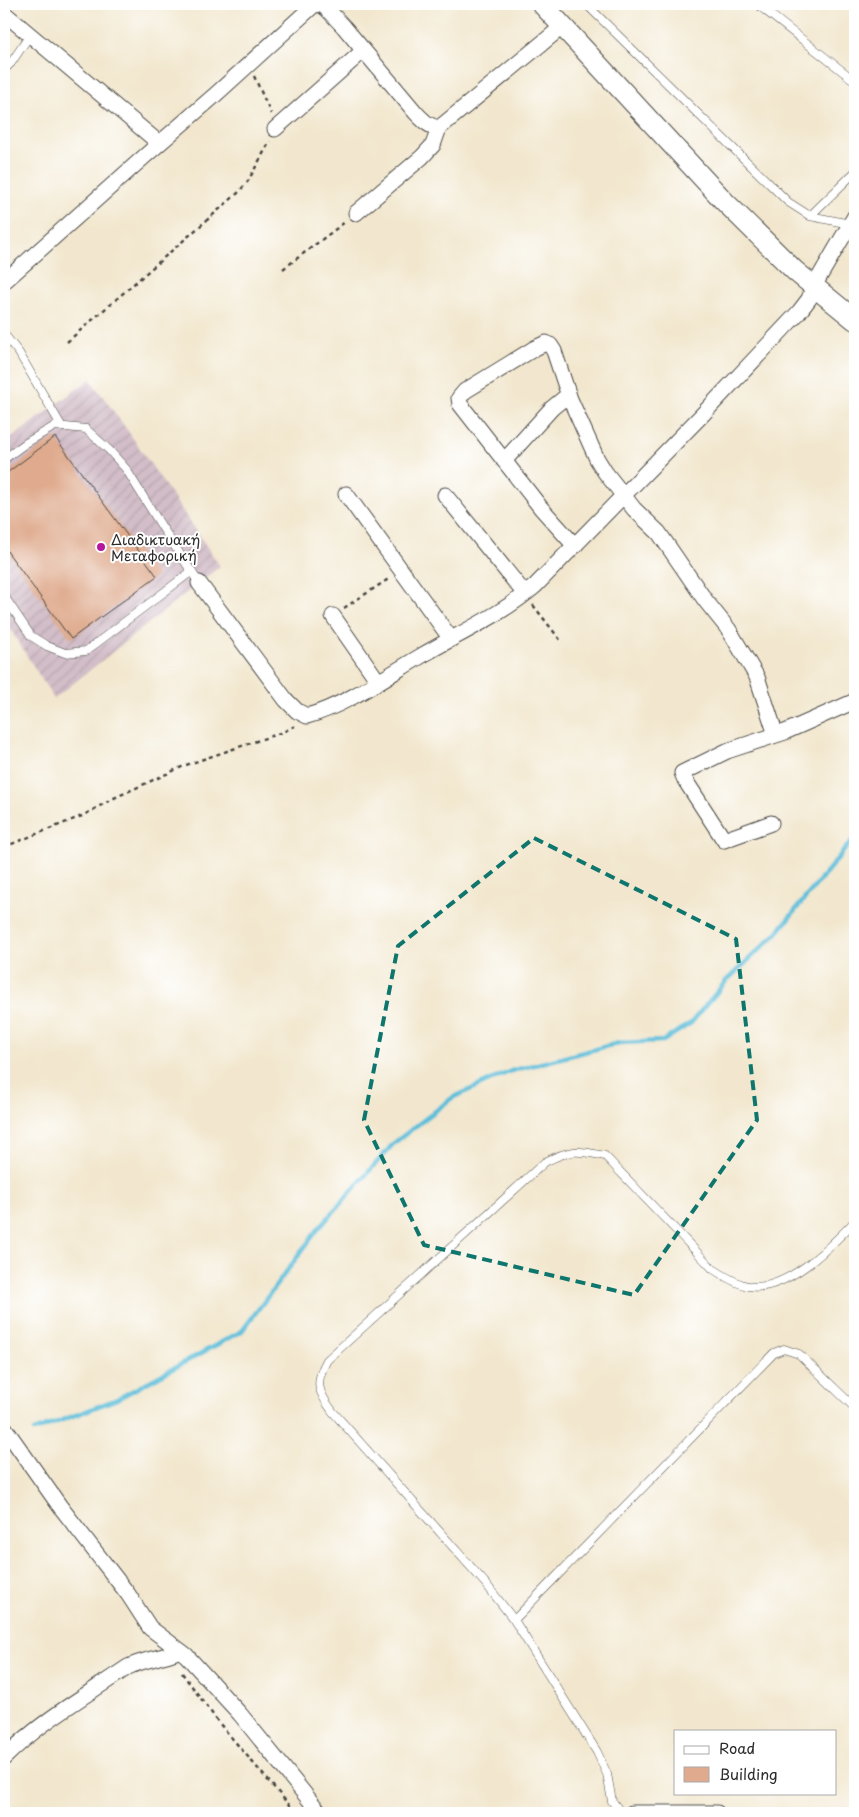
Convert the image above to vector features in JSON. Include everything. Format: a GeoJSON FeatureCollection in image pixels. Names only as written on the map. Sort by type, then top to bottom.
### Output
{"type":"FeatureCollection","features":[{"type":"Feature","properties":{"kind":"street"},"geometry":{"type":"LineString","coordinates":[[6,280],[248,66],[290,25],[315,4],[327,9],[416,113],[427,123],[439,128]]}},
{"type":"Feature","properties":{"kind":"street"},"geometry":{"type":"LineString","coordinates":[[542,4],[724,201],[795,271],[855,320]]}},
{"type":"Feature","properties":{"kind":"street"},"geometry":{"type":"LineString","coordinates":[[4,13],[159,143]]}},
{"type":"Feature","properties":{"kind":"street"},"geometry":{"type":"LineString","coordinates":[[356,213],[422,157],[433,145],[439,128],[563,26]]}},
{"type":"Feature","properties":{"kind":"street"},"geometry":{"type":"LineString","coordinates":[[275,129],[363,51]]}},
{"type":"Feature","properties":{"kind":"street"},"geometry":{"type":"LineString","coordinates":[[196,577],[286,700],[297,711],[307,716],[324,711],[505,609],[525,594],[575,546],[799,312],[809,299],[814,286],[852,220]]}},
{"type":"Feature","properties":{"kind":"street"},"geometry":{"type":"LineString","coordinates":[[575,546],[547,515],[469,418],[460,404],[459,398],[489,377],[546,343],[554,351],[568,395],[596,459],[634,508],[660,533],[705,600],[729,630],[757,677],[776,735]]}},
{"type":"Feature","properties":{"kind":"street"},"geometry":{"type":"LineString","coordinates":[[504,461],[552,408],[568,395]]}},
{"type":"Feature","properties":{"kind":"street"},"geometry":{"type":"LineString","coordinates":[[608,476],[638,479]]}},
{"type":"Feature","properties":{"kind":"street"},"geometry":{"type":"LineString","coordinates":[[346,494],[451,639]]}},
{"type":"Feature","properties":{"kind":"street"},"geometry":{"type":"LineString","coordinates":[[445,495],[525,594]]}},
{"type":"Feature","properties":{"kind":"street"},"geometry":{"type":"LineString","coordinates":[[333,616],[378,681]]}},
{"type":"Feature","properties":{"kind":"street"},"geometry":{"type":"LineString","coordinates":[[771,823],[724,840],[684,780],[682,773],[727,751],[776,735],[855,701]]}},
{"type":"Feature","properties":{"kind":"street"},"geometry":{"type":"LineString","coordinates":[[4,1427],[59,1505],[128,1594],[150,1628],[173,1653]]}},
{"type":"Feature","properties":{"kind":"street"},"geometry":{"type":"LineString","coordinates":[[4,1758],[33,1732],[66,1707],[128,1668],[152,1658],[173,1653],[186,1655],[240,1714],[320,1813]]}},
{"type":"Feature","properties":{"kind":"street"},"geometry":{"type":"LineString","coordinates":[[632,1813],[717,1813]]}},
{"type":"Feature","properties":{"kind":"lane"},"geometry":{"type":"LineString","coordinates":[[586,4],[788,202],[810,216],[852,220]]}},
{"type":"Feature","properties":{"kind":"lane"},"geometry":{"type":"LineString","coordinates":[[757,4],[855,81]]}},
{"type":"Feature","properties":{"kind":"lane"},"geometry":{"type":"LineString","coordinates":[[4,70],[30,36]]}},
{"type":"Feature","properties":{"kind":"lane"},"geometry":{"type":"LineString","coordinates":[[810,216],[855,172]]}},
{"type":"Feature","properties":{"kind":"lane"},"geometry":{"type":"LineString","coordinates":[[4,334],[19,353],[62,427]]}},
{"type":"Feature","properties":{"kind":"lane"},"geometry":{"type":"LineString","coordinates":[[4,459],[55,426],[86,429],[126,469],[196,577],[86,651],[65,653],[47,646],[31,636],[4,596]]}},
{"type":"Feature","properties":{"kind":"lane"},"geometry":{"type":"LineString","coordinates":[[621,1813],[612,1801],[607,1774],[597,1752],[514,1620],[486,1584],[358,1441],[322,1397],[318,1385],[320,1374],[327,1360],[545,1162],[564,1153],[581,1151],[604,1156],[713,1268],[745,1286],[764,1286],[792,1276],[833,1244],[855,1221]]}},
{"type":"Feature","properties":{"kind":"lane"},"geometry":{"type":"LineString","coordinates":[[514,1620],[774,1353],[784,1348],[799,1354],[855,1408]]}},
{"type":"Feature","properties":{"kind":"path"},"geometry":{"type":"LineString","coordinates":[[67,342],[238,193],[248,180],[268,147],[275,129],[266,101],[248,66]]}},
{"type":"Feature","properties":{"kind":"path"},"geometry":{"type":"LineString","coordinates":[[283,270],[356,213]]}},
{"type":"Feature","properties":{"kind":"path"},"geometry":{"type":"LineString","coordinates":[[333,616],[402,571]]}},
{"type":"Feature","properties":{"kind":"path"},"geometry":{"type":"LineString","coordinates":[[525,594],[561,640]]}},
{"type":"Feature","properties":{"kind":"path"},"geometry":{"type":"LineString","coordinates":[[4,846],[82,816],[114,798],[186,765],[297,726],[307,716]]}},
{"type":"Feature","properties":{"kind":"path"},"geometry":{"type":"LineString","coordinates":[[173,1653],[219,1723],[296,1813]]}},
{"type":"Feature","properties":{"kind":"highlighted area"},"geometry":{"type":"Polygon","coordinates":[[[534,838],[736,939],[757,1120],[634,1295],[424,1245],[364,1120],[398,946],[534,838]]]}},
{"type":"Feature","properties":{"kind":"shaded area"},"geometry":{"type":"Polygon","coordinates":[[[90,379],[128,431],[220,566],[54,699],[4,619],[4,444],[90,379]]]}},
{"type":"Feature","properties":{"kind":"building"},"geometry":{"type":"Polygon","coordinates":[[[55,437],[157,576],[71,639],[4,547],[4,475],[55,437]]]}},
{"type":"Feature","properties":{"kind":"waterway"},"geometry":{"type":"LineString","coordinates":[[34,1431],[117,1399],[242,1331],[319,1228],[394,1143],[452,1098],[511,1071],[619,1043],[663,1041],[691,1023],[727,980],[776,934],[855,837]]}},
{"type":"Feature","properties":{"kind":"place","name":"Διαδικτυακή Μεταφορική"},"geometry":{"type":"Point","coordinates":[101,547]}}]}
